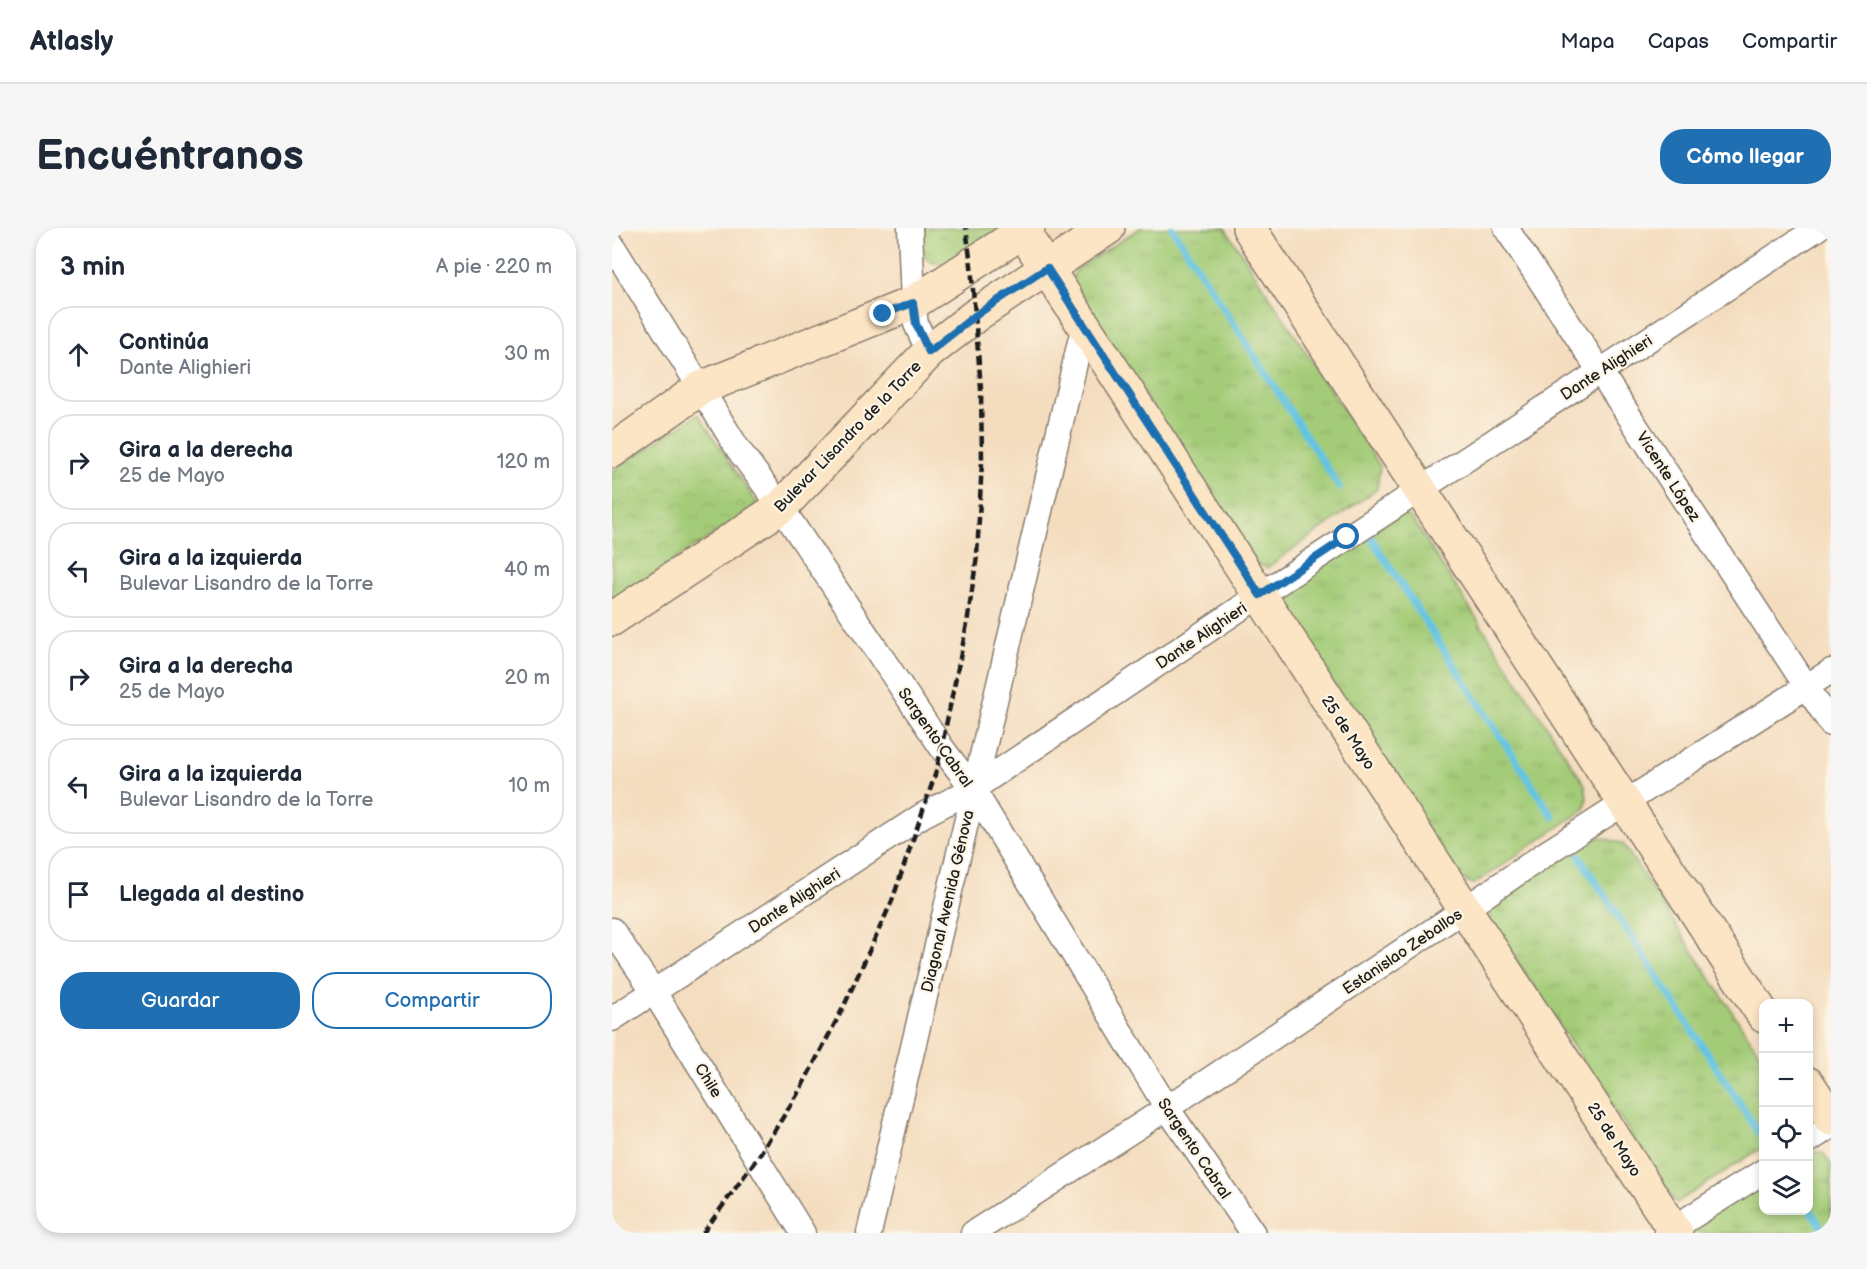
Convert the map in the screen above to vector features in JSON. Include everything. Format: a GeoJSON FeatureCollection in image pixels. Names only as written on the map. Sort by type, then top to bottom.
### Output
{"type":"FeatureCollection","features":[{"type":"Feature","properties":{"kind":"street"},"geometry":{"type":"LineString","coordinates":[[910,228],[916,324],[929,352]]}},
{"type":"Feature","properties":{"kind":"street","name":"Bulevar Lisandro de la Torre"},"geometry":{"type":"LineString","coordinates":[[612,619],[781,507],[929,352],[976,315],[1108,228]]}},
{"type":"Feature","properties":{"kind":"street"},"geometry":{"type":"LineString","coordinates":[[1249,228],[1759,1008]]}},
{"type":"Feature","properties":{"kind":"street","name":"Vicente López"},"geometry":{"type":"LineString","coordinates":[[1506,228],[1831,724]]}},
{"type":"Feature","properties":{"kind":"street","name":"Dante Alighieri"},"geometry":{"type":"LineString","coordinates":[[612,1019],[922,815],[973,789],[1260,595],[1818,228]]}},
{"type":"Feature","properties":{"kind":"street"},"geometry":{"type":"LineString","coordinates":[[612,451],[701,388],[913,303],[1026,230]]}},
{"type":"Feature","properties":{"kind":"street","name":"25 de Mayo"},"geometry":{"type":"LineString","coordinates":[[1026,230],[1047,268],[1672,1231]]}},
{"type":"Feature","properties":{"kind":"street","name":"Sargento Cabral"},"geometry":{"type":"LineString","coordinates":[[612,245],[738,449],[781,507],[942,748],[973,789],[1167,1108],[1253,1233]]}},
{"type":"Feature","properties":{"kind":"street","name":"Diagonal Avenida Génova"},"geometry":{"type":"LineString","coordinates":[[869,1233],[1084,325]]}},
{"type":"Feature","properties":{"kind":"street","name":"Estanislao Zeballos"},"geometry":{"type":"LineString","coordinates":[[973,1233],[1167,1108],[1551,850],[1831,671]]}},
{"type":"Feature","properties":{"kind":"street","name":"Chile"},"geometry":{"type":"LineString","coordinates":[[612,930],[654,992],[803,1233]]}},
{"type":"Feature","properties":{"kind":"street"},"geometry":{"type":"LineString","coordinates":[[1813,1090],[1831,1119]]}},
{"type":"Feature","properties":{"kind":"street"},"geometry":{"type":"LineString","coordinates":[[1813,1138],[1831,1126]]}},
{"type":"Feature","properties":{"kind":"street"},"geometry":{"type":"LineString","coordinates":[[1672,1231],[1759,1174]]}},
{"type":"Feature","properties":{"kind":"green space"},"geometry":{"type":"Polygon","coordinates":[[[919,228],[1008,228],[951,266],[933,262],[924,257],[919,228]]]}},
{"type":"Feature","properties":{"kind":"green space"},"geometry":{"type":"Polygon","coordinates":[[[1140,228],[1225,228],[1380,466],[1377,489],[1267,568],[1250,562],[1071,279],[1077,269],[1140,228]]]}},
{"type":"Feature","properties":{"kind":"green space"},"geometry":{"type":"Polygon","coordinates":[[[698,414],[758,505],[612,602],[612,471],[698,414]]]}},
{"type":"Feature","properties":{"kind":"green space"},"geometry":{"type":"Polygon","coordinates":[[[1401,512],[1412,519],[1585,785],[1587,798],[1585,809],[1474,884],[1454,877],[1283,611],[1281,595],[1401,512]]]}},
{"type":"Feature","properties":{"kind":"green space"},"geometry":{"type":"Polygon","coordinates":[[[1600,837],[1623,844],[1759,1053],[1759,1150],[1676,1203],[1489,918],[1492,908],[1545,867],[1600,837]]]}},
{"type":"Feature","properties":{"kind":"green space"},"geometry":{"type":"Polygon","coordinates":[[[1813,1152],[1823,1153],[1831,1164],[1831,1233],[1691,1233],[1695,1220],[1759,1180],[1759,1215],[1813,1215],[1813,1152]]]}},
{"type":"Feature","properties":{"kind":"waterway"},"geometry":{"type":"LineString","coordinates":[[1172,228],[1339,487]]}},
{"type":"Feature","properties":{"kind":"waterway"},"geometry":{"type":"LineString","coordinates":[[1369,535],[1553,817]]}},
{"type":"Feature","properties":{"kind":"waterway"},"geometry":{"type":"LineString","coordinates":[[1579,856],[1759,1133]]}},
{"type":"Feature","properties":{"kind":"waterway"},"geometry":{"type":"LineString","coordinates":[[1813,1215],[1825,1233]]}},
{"type":"Feature","properties":{"kind":"railway"},"geometry":{"type":"LineString","coordinates":[[703,1233],[758,1157],[800,1090],[843,1008],[892,901],[937,769],[967,624],[977,556],[982,461],[981,389],[966,228]]}},
{"type":"Feature","properties":{"kind":"route"},"geometry":{"type":"LineString","coordinates":[[883,314],[913,303],[916,324],[929,352],[976,315],[1047,268],[1260,595],[1347,537]]}}]}
